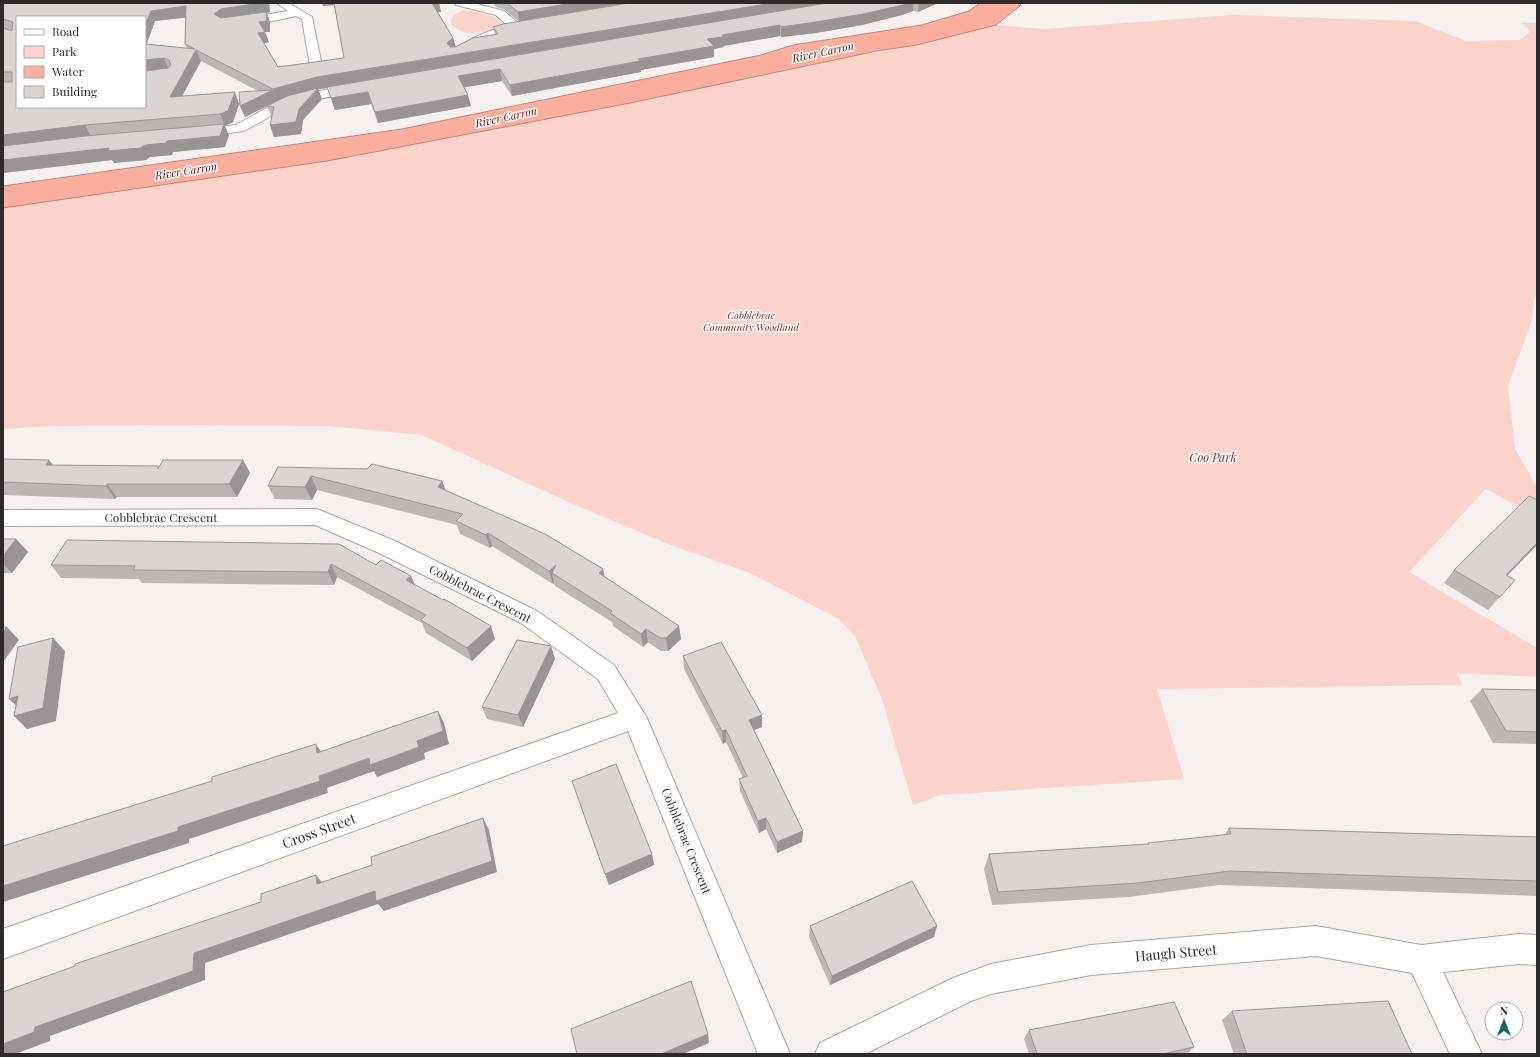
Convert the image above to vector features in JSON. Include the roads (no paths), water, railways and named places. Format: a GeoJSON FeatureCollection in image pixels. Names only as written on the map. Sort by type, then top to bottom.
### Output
{"type":"FeatureCollection","features":[{"type":"Feature","properties":{"kind":"street"},"geometry":{"type":"LineString","coordinates":[[282,3],[307,17],[316,66]]}},
{"type":"Feature","properties":{"kind":"street"},"geometry":{"type":"LineString","coordinates":[[460,3],[500,14],[516,27]]}},
{"type":"Feature","properties":{"kind":"street"},"geometry":{"type":"LineString","coordinates":[[231,23],[249,26],[298,12]]}},
{"type":"Feature","properties":{"kind":"street"},"geometry":{"type":"LineString","coordinates":[[457,54],[481,39],[503,30],[531,25]]}},
{"type":"Feature","properties":{"kind":"street"},"geometry":{"type":"LineString","coordinates":[[462,36],[481,39]]}},
{"type":"Feature","properties":{"kind":"street"},"geometry":{"type":"LineString","coordinates":[[189,134],[225,131],[239,128],[283,104],[299,98],[368,86]]}},
{"type":"Feature","properties":{"kind":"street","name":"Cobblebrae Crescent"},"geometry":{"type":"LineString","coordinates":[[3,518],[317,518],[386,547],[529,617],[606,672],[635,718],[774,1054]]}},
{"type":"Feature","properties":{"kind":"street","name":"Cross Street"},"geometry":{"type":"LineString","coordinates":[[3,944],[635,718]]}},
{"type":"Feature","properties":{"kind":"street","name":"Haugh Street"},"geometry":{"type":"LineString","coordinates":[[831,1054],[964,989],[991,979],[1091,960],[1316,941],[1421,960],[1519,949],[1537,950]]}},
{"type":"Feature","properties":{"kind":"street"},"geometry":{"type":"LineString","coordinates":[[1421,960],[1466,1054]]}},
{"type":"Feature","properties":{"kind":"water","name":"River Carron"},"geometry":{"type":"Polygon","coordinates":[[[980,3],[1021,3],[1020,6],[996,25],[917,45],[877,51],[630,103],[327,161],[3,208],[3,186],[402,129],[761,55],[793,45],[922,25],[969,11],[980,3]]]}},
{"type":"Feature","properties":{"kind":"park label","name":"Cobblebrae Community Woodland"},"geometry":{"type":"Point","coordinates":[751,320]}},
{"type":"Feature","properties":{"kind":"park label","name":"Coo Park"},"geometry":{"type":"Point","coordinates":[1213,458]}}]}
